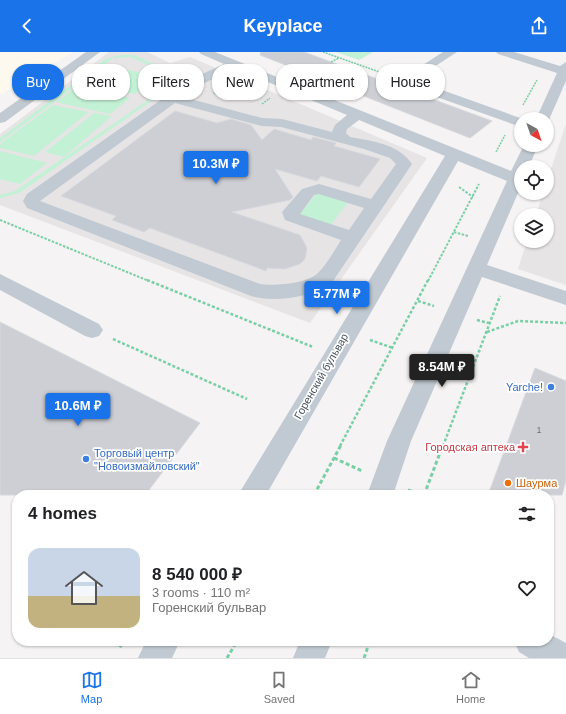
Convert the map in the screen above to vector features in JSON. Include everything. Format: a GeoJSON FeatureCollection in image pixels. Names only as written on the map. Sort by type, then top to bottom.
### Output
{"type":"FeatureCollection","features":[{"type":"Feature","properties":{"kind":"street"},"geometry":{"type":"LineString","coordinates":[[0,118],[94,52]]}},
{"type":"Feature","properties":{"kind":"street"},"geometry":{"type":"LineString","coordinates":[[205,52],[233,64]]}},
{"type":"Feature","properties":{"kind":"street"},"geometry":{"type":"LineString","coordinates":[[431,64],[450,52]]}},
{"type":"Feature","properties":{"kind":"street"},"geometry":{"type":"LineString","coordinates":[[502,52],[565,69],[546,112]]}},
{"type":"Feature","properties":{"kind":"street"},"geometry":{"type":"LineString","coordinates":[[268,78],[514,178]]}},
{"type":"Feature","properties":{"kind":"street"},"geometry":{"type":"LineString","coordinates":[[445,96],[514,120]]}},
{"type":"Feature","properties":{"kind":"street"},"geometry":{"type":"LineString","coordinates":[[170,100],[33,198],[31,201],[33,204],[264,292],[319,283],[353,238],[404,164],[404,161],[393,153],[282,123],[262,122],[180,100]]}},
{"type":"Feature","properties":{"kind":"street"},"geometry":{"type":"LineString","coordinates":[[345,140],[339,134],[340,128],[357,114]]}},
{"type":"Feature","properties":{"kind":"street","name":"Горенский бульвар"},"geometry":{"type":"LineString","coordinates":[[254,490],[454,154]]}},
{"type":"Feature","properties":{"kind":"street"},"geometry":{"type":"LineString","coordinates":[[382,490],[399,441],[514,184]]}},
{"type":"Feature","properties":{"kind":"street"},"geometry":{"type":"LineString","coordinates":[[353,238],[296,219],[291,216],[291,212],[308,192],[319,189],[374,206]]}},
{"type":"Feature","properties":{"kind":"street"},"geometry":{"type":"LineString","coordinates":[[476,268],[566,298]]}},
{"type":"Feature","properties":{"kind":"street"},"geometry":{"type":"LineString","coordinates":[[0,281],[92,330]]}},
{"type":"Feature","properties":{"kind":"street"},"geometry":{"type":"LineString","coordinates":[[154,658],[161,646]]}},
{"type":"Feature","properties":{"kind":"street"},"geometry":{"type":"LineString","coordinates":[[309,658],[314,646]]}},
{"type":"Feature","properties":{"kind":"street"},"geometry":{"type":"LineString","coordinates":[[539,646],[561,658]]}},
{"type":"Feature","properties":{"kind":"path"},"geometry":{"type":"LineString","coordinates":[[323,52],[376,71]]}},
{"type":"Feature","properties":{"kind":"path"},"geometry":{"type":"LineString","coordinates":[[331,62],[339,58]]}},
{"type":"Feature","properties":{"kind":"path"},"geometry":{"type":"LineString","coordinates":[[317,490],[481,180]]}},
{"type":"Feature","properties":{"kind":"path"},"geometry":{"type":"LineString","coordinates":[[456,185],[473,197]]}},
{"type":"Feature","properties":{"kind":"path"},"geometry":{"type":"LineString","coordinates":[[0,220],[316,348]]}},
{"type":"Feature","properties":{"kind":"path"},"geometry":{"type":"LineString","coordinates":[[426,490],[502,290]]}},
{"type":"Feature","properties":{"kind":"path"},"geometry":{"type":"LineString","coordinates":[[418,301],[435,307]]}},
{"type":"Feature","properties":{"kind":"path"},"geometry":{"type":"LineString","coordinates":[[473,319],[489,323]]}},
{"type":"Feature","properties":{"kind":"path"},"geometry":{"type":"LineString","coordinates":[[486,332],[518,322],[566,323]]}},
{"type":"Feature","properties":{"kind":"path"},"geometry":{"type":"LineString","coordinates":[[92,330],[247,398]]}},
{"type":"Feature","properties":{"kind":"path"},"geometry":{"type":"LineString","coordinates":[[367,339],[392,348]]}},
{"type":"Feature","properties":{"kind":"path"},"geometry":{"type":"LineString","coordinates":[[228,658],[234,646]]}},
{"type":"Feature","properties":{"kind":"path"},"geometry":{"type":"LineString","coordinates":[[364,658],[368,646]]}},
{"type":"Feature","properties":{"kind":"shaded area"},"geometry":{"type":"Polygon","coordinates":[[[0,52],[73,52],[53,64],[12,64],[12,88],[0,95],[0,52]]]}},
{"type":"Feature","properties":{"kind":"shaded area"},"geometry":{"type":"Polygon","coordinates":[[[109,52],[147,52],[170,63],[190,57],[212,66],[212,100],[268,100],[268,90],[276,94],[276,100],[291,100],[427,158],[310,323],[0,205],[0,134],[45,100],[64,100],[64,86],[72,80],[72,100],[130,100],[130,64],[93,64],[109,52]]]}},
{"type":"Feature","properties":{"kind":"shaded area"},"geometry":{"type":"Polygon","coordinates":[[[566,124],[566,285],[518,269],[525,248],[554,248],[554,208],[538,208],[541,200],[554,200],[554,160],[566,124]]]}},
{"type":"Feature","properties":{"kind":"green space"},"geometry":{"type":"Polygon","coordinates":[[[336,52],[373,52],[359,60],[336,52]]]}},
{"type":"Feature","properties":{"kind":"green space"},"geometry":{"type":"Polygon","coordinates":[[[120,55],[134,55],[153,64],[146,64],[131,57],[113,58],[105,64],[99,64],[106,59],[120,55]]]}},
{"type":"Feature","properties":{"kind":"green space"},"geometry":{"type":"Polygon","coordinates":[[[130,71],[138,72],[138,92],[135,94],[130,93],[130,71]]]}},
{"type":"Feature","properties":{"kind":"green space"},"geometry":{"type":"Polygon","coordinates":[[[72,84],[72,88],[64,94],[64,90],[72,84]]]}},
{"type":"Feature","properties":{"kind":"green space"},"geometry":{"type":"Polygon","coordinates":[[[72,91],[72,100],[128,100],[110,114],[56,102],[59,100],[64,100],[64,96],[72,91]]]}},
{"type":"Feature","properties":{"kind":"green space"},"geometry":{"type":"Polygon","coordinates":[[[51,100],[56,100],[0,142],[0,138],[51,100]]]}},
{"type":"Feature","properties":{"kind":"green space"},"geometry":{"type":"Polygon","coordinates":[[[148,100],[153,100],[19,193],[0,198],[0,195],[15,191],[148,100]]]}},
{"type":"Feature","properties":{"kind":"green space"},"geometry":{"type":"Polygon","coordinates":[[[53,105],[89,112],[34,156],[0,148],[0,144],[53,105]]]}},
{"type":"Feature","properties":{"kind":"green space"},"geometry":{"type":"Polygon","coordinates":[[[94,113],[112,116],[64,157],[45,152],[94,113]]]}},
{"type":"Feature","properties":{"kind":"green space"},"geometry":{"type":"Polygon","coordinates":[[[0,151],[47,163],[20,184],[0,179],[0,151]]]}},
{"type":"Feature","properties":{"kind":"green space"},"geometry":{"type":"Polygon","coordinates":[[[317,193],[348,202],[331,225],[299,215],[317,193]]]}},
{"type":"Feature","properties":{"kind":"building"},"geometry":{"type":"Polygon","coordinates":[[[261,52],[304,52],[337,64],[283,64],[260,55],[261,52]]]}},
{"type":"Feature","properties":{"kind":"building"},"geometry":{"type":"Polygon","coordinates":[[[368,75],[376,78],[376,100],[435,100],[492,121],[470,138],[368,98],[368,75]]]}},
{"type":"Feature","properties":{"kind":"building"},"geometry":{"type":"Polygon","coordinates":[[[175,111],[217,123],[231,119],[251,125],[262,140],[274,129],[311,140],[313,137],[336,143],[334,146],[380,159],[359,187],[321,176],[317,181],[275,169],[293,197],[290,200],[232,212],[300,235],[307,248],[305,259],[300,264],[285,269],[267,268],[266,271],[150,228],[144,232],[112,220],[116,216],[61,196],[175,111]]]}},
{"type":"Feature","properties":{"kind":"building","name":"Торговый центр \"Новоизмайловский\""},"geometry":{"type":"Polygon","coordinates":[[[0,322],[200,423],[149,490],[12,490],[12,495],[0,495],[0,322]]]}},
{"type":"Feature","properties":{"kind":"building"},"geometry":{"type":"Polygon","coordinates":[[[535,368],[566,381],[566,480],[562,495],[554,495],[554,490],[490,490],[535,368]]]}},
{"type":"Feature","properties":{"kind":"place","name":"Yarche!"},"geometry":{"type":"Point","coordinates":[551,387]}},
{"type":"Feature","properties":{"kind":"place","name":"Городская аптека"},"geometry":{"type":"Point","coordinates":[523,447]}},
{"type":"Feature","properties":{"kind":"place","name":"Торговый центр \"Новоизмайловский\""},"geometry":{"type":"Point","coordinates":[86,459]}},
{"type":"Feature","properties":{"kind":"place","name":"Шаурма"},"geometry":{"type":"Point","coordinates":[508,483]}}]}
